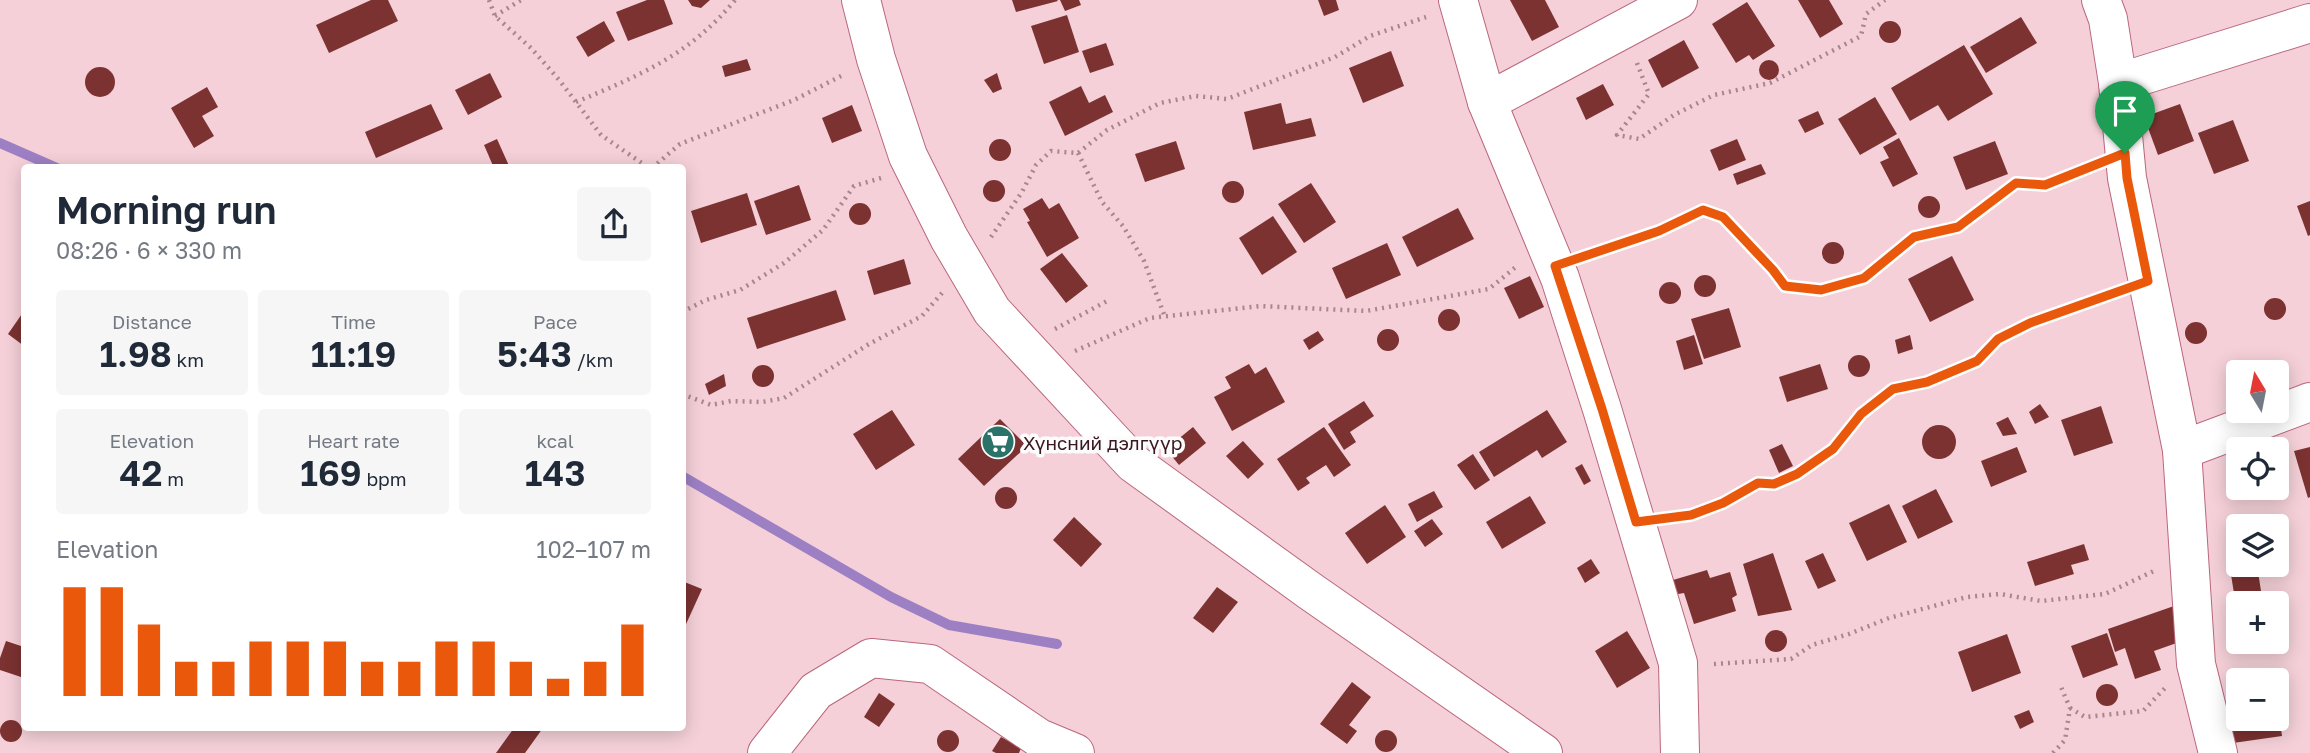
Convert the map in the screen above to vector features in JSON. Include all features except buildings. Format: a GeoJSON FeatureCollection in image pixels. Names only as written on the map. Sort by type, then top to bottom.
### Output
{"type":"FeatureCollection","features":[{"type":"Feature","properties":{"kind":"street"},"geometry":{"type":"LineString","coordinates":[[861,0],[876,59],[908,156],[930,204],[992,311],[1133,463],[1543,753]]}},
{"type":"Feature","properties":{"kind":"street"},"geometry":{"type":"LineString","coordinates":[[1458,0],[1487,102],[1555,266],[1602,409],[1678,663],[1680,753]]}},
{"type":"Feature","properties":{"kind":"street"},"geometry":{"type":"LineString","coordinates":[[1487,102],[1678,0]]}},
{"type":"Feature","properties":{"kind":"street"},"geometry":{"type":"LineString","coordinates":[[2101,0],[2108,19],[2118,83],[2127,178],[2182,450],[2196,664],[2218,753]]}},
{"type":"Feature","properties":{"kind":"street"},"geometry":{"type":"LineString","coordinates":[[2118,83],[2310,23]]}},
{"type":"Feature","properties":{"kind":"street"},"geometry":{"type":"LineString","coordinates":[[2182,450],[2310,402]]}},
{"type":"Feature","properties":{"kind":"street"},"geometry":{"type":"LineString","coordinates":[[767,753],[816,691],[871,658],[930,664],[1039,738],[1075,753]]}},
{"type":"Feature","properties":{"kind":"path"},"geometry":{"type":"LineString","coordinates":[[489,0],[495,16],[531,48],[601,135],[644,164]]}},
{"type":"Feature","properties":{"kind":"path"},"geometry":{"type":"LineString","coordinates":[[495,16],[521,0]]}},
{"type":"Feature","properties":{"kind":"path"},"geometry":{"type":"LineString","coordinates":[[576,102],[636,78],[681,52],[718,21],[735,0]]}},
{"type":"Feature","properties":{"kind":"path"},"geometry":{"type":"LineString","coordinates":[[686,396],[711,405],[785,398],[869,344],[922,316],[939,295],[968,270],[1036,165],[1051,151],[1078,153],[1107,130],[1160,103],[1196,96],[1227,99],[1335,57],[1370,36],[1419,20],[1458,0]]}},
{"type":"Feature","properties":{"kind":"path"},"geometry":{"type":"LineString","coordinates":[[1649,94],[1617,135],[1639,139],[1674,115],[1714,95],[1770,83],[1861,36],[1866,14],[1885,0]]}},
{"type":"Feature","properties":{"kind":"path"},"geometry":{"type":"LineString","coordinates":[[655,164],[680,144],[794,100],[876,59]]}},
{"type":"Feature","properties":{"kind":"path"},"geometry":{"type":"LineString","coordinates":[[1078,153],[1102,202],[1123,226],[1144,261],[1165,317]]}},
{"type":"Feature","properties":{"kind":"path"},"geometry":{"type":"LineString","coordinates":[[1032,355],[1150,318],[1260,306],[1366,311],[1489,289],[1528,256],[1555,266],[1659,231],[1703,210],[1723,217],[1785,286],[1821,290],[1864,278],[1914,237],[1958,227],[2016,183],[2045,185],[2125,153]]}},
{"type":"Feature","properties":{"kind":"path"},"geometry":{"type":"LineString","coordinates":[[686,310],[706,300],[740,290],[784,263],[824,230],[854,186],[879,180],[908,156]]}},
{"type":"Feature","properties":{"kind":"path"},"geometry":{"type":"LineString","coordinates":[[1636,522],[1691,515],[1723,503],[1758,483],[1774,484],[1797,474],[1833,449],[1861,414],[1893,389],[1927,382],[1977,361],[1998,339],[2030,323],[2148,281]]}},
{"type":"Feature","properties":{"kind":"path"},"geometry":{"type":"LineString","coordinates":[[1032,355],[1109,300]]}},
{"type":"Feature","properties":{"kind":"path"},"geometry":{"type":"LineString","coordinates":[[1678,663],[1718,664],[1791,659],[1812,645],[1889,618],[1967,597],[2000,594],[2041,601],[2105,594],[2189,555]]}},
{"type":"Feature","properties":{"kind":"path"},"geometry":{"type":"LineString","coordinates":[[2070,708],[2085,718],[2143,710],[2196,664]]}},
{"type":"Feature","properties":{"kind":"path"},"geometry":{"type":"LineString","coordinates":[[2053,753],[2065,740],[2070,708],[2061,687]]}},
{"type":"Feature","properties":{"kind":"waterway"},"geometry":{"type":"LineString","coordinates":[[0,143],[48,164]]}},
{"type":"Feature","properties":{"kind":"waterway"},"geometry":{"type":"LineString","coordinates":[[686,478],[891,597],[949,625],[1057,644]]}},
{"type":"Feature","properties":{"kind":"place","name":"Хүнсний дэлгүүр"},"geometry":{"type":"Point","coordinates":[998,442]}},
{"type":"Feature","properties":{"kind":"route"},"geometry":{"type":"LineString","coordinates":[[2125,153],[2127,178],[2148,281],[2030,323],[1998,339],[1977,361],[1951,373],[1927,382],[1893,389],[1861,414],[1833,449],[1797,474],[1774,484],[1758,483],[1723,503],[1691,515],[1636,522],[1555,266],[1659,231],[1703,210],[1723,217],[1785,286],[1821,290],[1864,278],[1914,237],[1958,227],[2016,183],[2045,185],[2125,153]]}}]}
